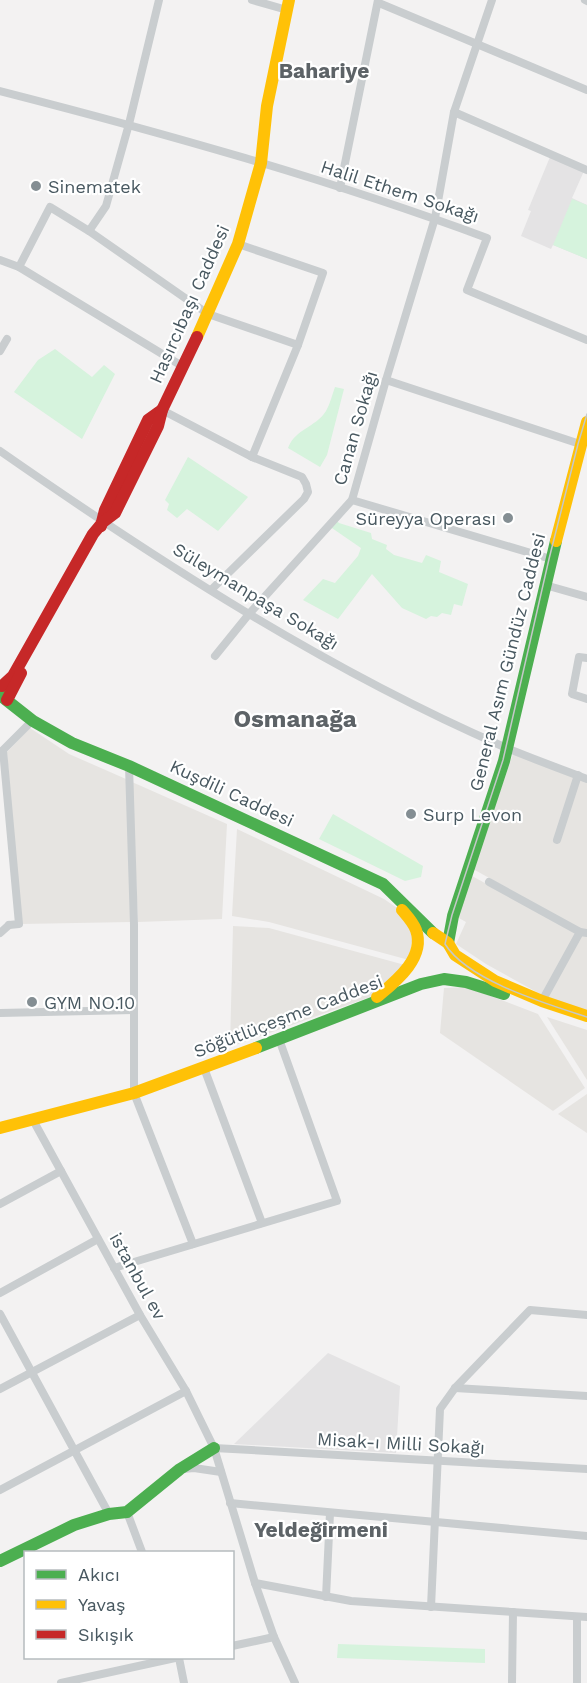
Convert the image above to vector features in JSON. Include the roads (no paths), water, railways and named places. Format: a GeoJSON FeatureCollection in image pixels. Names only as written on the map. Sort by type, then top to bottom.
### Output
{"type":"FeatureCollection","features":[{"type":"Feature","properties":{"kind":"street"},"geometry":{"type":"LineString","coordinates":[[89,231],[106,206],[129,124],[159,0]]}},
{"type":"Feature","properties":{"kind":"street"},"geometry":{"type":"LineString","coordinates":[[252,0],[288,5]]}},
{"type":"Feature","properties":{"kind":"street","name":"Canan Sokağı"},"geometry":{"type":"LineString","coordinates":[[215,656],[249,614],[352,500],[435,218],[454,112],[492,0]]}},
{"type":"Feature","properties":{"kind":"street"},"geometry":{"type":"LineString","coordinates":[[340,188],[379,1],[587,90]]}},
{"type":"Feature","properties":{"kind":"street","name":"Hasırcıbaşı Caddesi"},"geometry":{"type":"LineString","coordinates":[[2,691],[98,536],[105,510],[148,420],[162,410],[208,314],[238,244],[261,163],[267,106],[288,5]]}},
{"type":"Feature","properties":{"kind":"street","name":"Halil Ethem Sokağı"},"geometry":{"type":"LineString","coordinates":[[0,91],[129,124],[261,163],[435,218],[488,238],[467,290],[587,340]]}},
{"type":"Feature","properties":{"kind":"street"},"geometry":{"type":"LineString","coordinates":[[454,112],[587,170]]}},
{"type":"Feature","properties":{"kind":"street"},"geometry":{"type":"LineString","coordinates":[[20,267],[50,207],[89,231],[208,314],[298,345]]}},
{"type":"Feature","properties":{"kind":"street"},"geometry":{"type":"LineString","coordinates":[[238,244],[323,273],[298,345],[252,457]]}},
{"type":"Feature","properties":{"kind":"street"},"geometry":{"type":"LineString","coordinates":[[0,260],[20,267],[182,366]]}},
{"type":"Feature","properties":{"kind":"street"},"geometry":{"type":"LineString","coordinates":[[0,351],[7,339]]}},
{"type":"Feature","properties":{"kind":"street"},"geometry":{"type":"LineString","coordinates":[[386,380],[580,444]]}},
{"type":"Feature","properties":{"kind":"street"},"geometry":{"type":"LineString","coordinates":[[162,410],[252,457],[302,477],[306,484],[308,492],[304,499],[211,590]]}},
{"type":"Feature","properties":{"kind":"street","name":"General Asım Gündüz Caddesi"},"geometry":{"type":"LineString","coordinates":[[448,943],[453,916],[507,748],[551,559],[587,422]]}},
{"type":"Feature","properties":{"kind":"street","name":"Süleymanpaşa Sokağı"},"geometry":{"type":"LineString","coordinates":[[0,451],[103,522],[249,614],[387,690],[507,748],[584,777]]}},
{"type":"Feature","properties":{"kind":"street"},"geometry":{"type":"LineString","coordinates":[[352,500],[551,559]]}},
{"type":"Feature","properties":{"kind":"street"},"geometry":{"type":"LineString","coordinates":[[545,585],[587,597]]}},
{"type":"Feature","properties":{"kind":"street"},"geometry":{"type":"LineString","coordinates":[[587,658],[579,657],[572,694],[587,699]]}},
{"type":"Feature","properties":{"kind":"street","name":"Kuşdili Caddesi"},"geometry":{"type":"LineString","coordinates":[[2,691],[33,721],[72,743],[129,766],[383,884],[435,934],[448,943]]}},
{"type":"Feature","properties":{"kind":"street"},"geometry":{"type":"LineString","coordinates":[[14,925],[3,750],[27,726]]}},
{"type":"Feature","properties":{"kind":"street"},"geometry":{"type":"LineString","coordinates":[[129,766],[134,925],[134,1093],[193,1244]]}},
{"type":"Feature","properties":{"kind":"street"},"geometry":{"type":"LineString","coordinates":[[557,840],[584,777]]}},
{"type":"Feature","properties":{"kind":"street"},"geometry":{"type":"LineString","coordinates":[[489,882],[583,932],[542,1001]]}},
{"type":"Feature","properties":{"kind":"street"},"geometry":{"type":"LineString","coordinates":[[371,1002],[401,977],[416,950],[417,934],[383,884]]}},
{"type":"Feature","properties":{"kind":"street"},"geometry":{"type":"LineString","coordinates":[[0,921],[14,925]]}},
{"type":"Feature","properties":{"kind":"street"},"geometry":{"type":"LineString","coordinates":[[0,933],[14,925]]}},
{"type":"Feature","properties":{"kind":"street"},"geometry":{"type":"LineString","coordinates":[[448,943],[455,955],[495,981],[542,1001],[587,1016]]}},
{"type":"Feature","properties":{"kind":"street","name":"Söğütlüçeşme Caddesi"},"geometry":{"type":"LineString","coordinates":[[0,1128],[134,1093],[371,1002],[421,984],[444,979],[491,988],[587,1025]]}},
{"type":"Feature","properties":{"kind":"street"},"geometry":{"type":"LineString","coordinates":[[0,1013],[133,1010]]}},
{"type":"Feature","properties":{"kind":"street"},"geometry":{"type":"LineString","coordinates":[[114,1268],[338,1201],[279,1039]]}},
{"type":"Feature","properties":{"kind":"street"},"geometry":{"type":"LineString","coordinates":[[204,1068],[262,1223]]}},
{"type":"Feature","properties":{"kind":"street","name":"istanbul ev"},"geometry":{"type":"LineString","coordinates":[[33,1120],[140,1315],[186,1391],[214,1448],[255,1583],[274,1637],[295,1683]]}},
{"type":"Feature","properties":{"kind":"street"},"geometry":{"type":"LineString","coordinates":[[0,1204],[61,1172]]}},
{"type":"Feature","properties":{"kind":"street"},"geometry":{"type":"LineString","coordinates":[[0,1293],[99,1239]]}},
{"type":"Feature","properties":{"kind":"street"},"geometry":{"type":"LineString","coordinates":[[431,1607],[440,1408],[455,1388],[531,1310],[587,1315]]}},
{"type":"Feature","properties":{"kind":"street"},"geometry":{"type":"LineString","coordinates":[[0,1314],[109,1514]]}},
{"type":"Feature","properties":{"kind":"street"},"geometry":{"type":"LineString","coordinates":[[0,1389],[140,1315]]}},
{"type":"Feature","properties":{"kind":"street"},"geometry":{"type":"LineString","coordinates":[[455,1388],[587,1396]]}},
{"type":"Feature","properties":{"kind":"street"},"geometry":{"type":"LineString","coordinates":[[0,1490],[186,1391]]}},
{"type":"Feature","properties":{"kind":"street"},"geometry":{"type":"LineString","coordinates":[[0,1561],[74,1526],[109,1514],[127,1512],[180,1469],[214,1448]]}},
{"type":"Feature","properties":{"kind":"street","name":"Misak-ı Milli Sokağı"},"geometry":{"type":"LineString","coordinates":[[214,1448],[587,1469]]}},
{"type":"Feature","properties":{"kind":"street"},"geometry":{"type":"LineString","coordinates":[[180,1469],[194,1468],[221,1472]]}},
{"type":"Feature","properties":{"kind":"street"},"geometry":{"type":"LineString","coordinates":[[230,1503],[434,1524],[587,1536]]}},
{"type":"Feature","properties":{"kind":"street"},"geometry":{"type":"LineString","coordinates":[[127,1512],[142,1551]]}},
{"type":"Feature","properties":{"kind":"street"},"geometry":{"type":"LineString","coordinates":[[326,1597],[330,1513]]}},
{"type":"Feature","properties":{"kind":"street"},"geometry":{"type":"LineString","coordinates":[[255,1583],[351,1601],[587,1617]]}},
{"type":"Feature","properties":{"kind":"street"},"geometry":{"type":"LineString","coordinates":[[512,1683],[513,1612]]}},
{"type":"Feature","properties":{"kind":"street"},"geometry":{"type":"LineString","coordinates":[[577,1617],[577,1683]]}},
{"type":"Feature","properties":{"kind":"street"},"geometry":{"type":"LineString","coordinates":[[234,1646],[274,1637]]}},
{"type":"Feature","properties":{"kind":"street"},"geometry":{"type":"LineString","coordinates":[[62,1683],[172,1659]]}},
{"type":"Feature","properties":{"kind":"street"},"geometry":{"type":"LineString","coordinates":[[177,1659],[184,1683]]}},
{"type":"Feature","properties":{"kind":"tram line"},"geometry":{"type":"LineString","coordinates":[[587,414],[549,559],[503,760],[452,915],[445,944],[456,957],[489,980],[531,998],[587,1017]]}},
{"type":"Feature","properties":{"kind":"place","name":"Sinematek"},"geometry":{"type":"Point","coordinates":[36,186]}},
{"type":"Feature","properties":{"kind":"place","name":"Süreyya Operası"},"geometry":{"type":"Point","coordinates":[508,518]}},
{"type":"Feature","properties":{"kind":"place","name":"Surp Levon"},"geometry":{"type":"Point","coordinates":[411,814]}},
{"type":"Feature","properties":{"kind":"place","name":"GYM NO.10"},"geometry":{"type":"Point","coordinates":[32,1002]}},
{"type":"Feature","properties":{"kind":"district","name":"Bahariye"},"geometry":{"type":"Point","coordinates":[324,70]}},
{"type":"Feature","properties":{"kind":"district","name":"Osmanağa"},"geometry":{"type":"Point","coordinates":[295,719]}},
{"type":"Feature","properties":{"kind":"district","name":"Yeldeğirmeni"},"geometry":{"type":"Point","coordinates":[321,1529]}}]}
